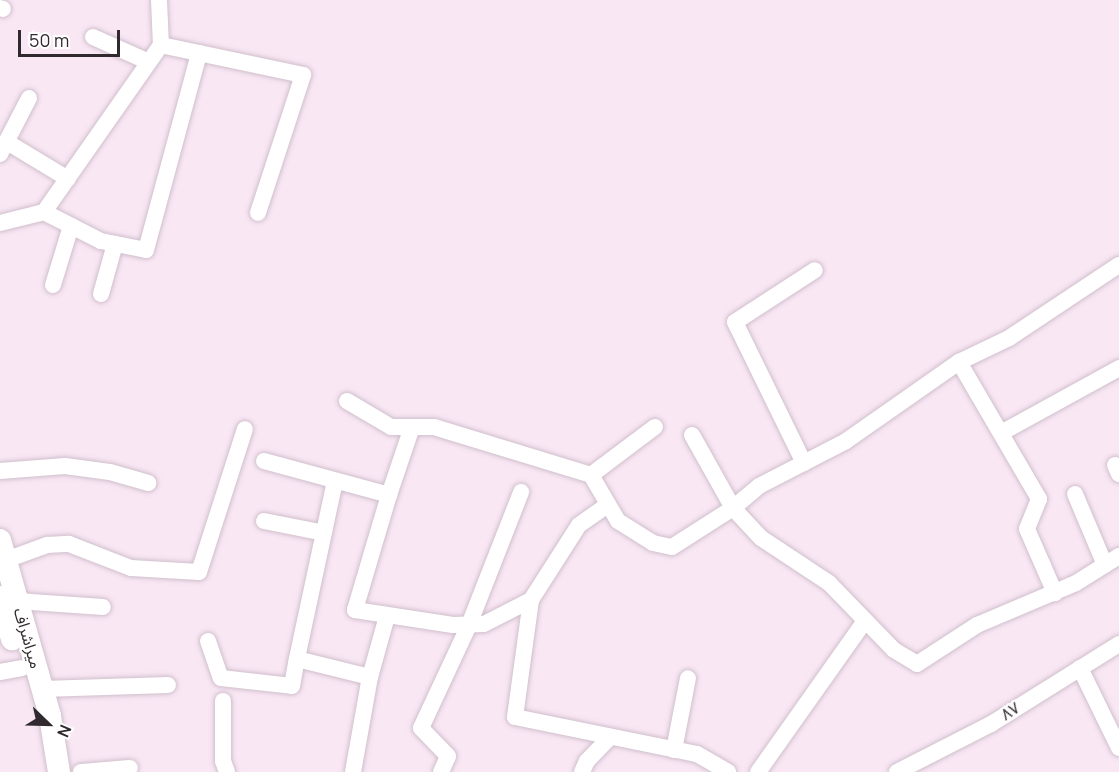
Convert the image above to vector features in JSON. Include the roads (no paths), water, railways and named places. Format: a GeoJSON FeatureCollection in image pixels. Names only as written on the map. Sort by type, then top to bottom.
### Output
{"type":"FeatureCollection","features":[{"type":"Feature","properties":{"kind":"street"},"geometry":{"type":"LineString","coordinates":[[45,212],[161,45],[159,0]]}},
{"type":"Feature","properties":{"kind":"street"},"geometry":{"type":"LineString","coordinates":[[93,37],[149,62]]}},
{"type":"Feature","properties":{"kind":"street"},"geometry":{"type":"LineString","coordinates":[[161,45],[303,75],[258,213]]}},
{"type":"Feature","properties":{"kind":"street"},"geometry":{"type":"LineString","coordinates":[[0,223],[45,212],[115,244],[146,250],[199,53]]}},
{"type":"Feature","properties":{"kind":"street"},"geometry":{"type":"LineString","coordinates":[[28,98],[3,148],[68,179]]}},
{"type":"Feature","properties":{"kind":"street"},"geometry":{"type":"LineString","coordinates":[[53,285],[71,225]]}},
{"type":"Feature","properties":{"kind":"street"},"geometry":{"type":"LineString","coordinates":[[101,294],[115,244]]}},
{"type":"Feature","properties":{"kind":"street"},"geometry":{"type":"LineString","coordinates":[[347,401],[391,427],[411,430],[434,427],[591,476],[618,521],[664,547],[681,543],[733,508],[759,486],[846,441],[959,362],[1009,338],[1119,265]]}},
{"type":"Feature","properties":{"kind":"street"},"geometry":{"type":"LineString","coordinates":[[804,463],[735,322],[814,270]]}},
{"type":"Feature","properties":{"kind":"street"},"geometry":{"type":"LineString","coordinates":[[959,362],[1038,499],[1027,529],[1055,593]]}},
{"type":"Feature","properties":{"kind":"street"},"geometry":{"type":"LineString","coordinates":[[1001,432],[1119,368]]}},
{"type":"Feature","properties":{"kind":"street"},"geometry":{"type":"LineString","coordinates":[[591,476],[654,427]]}},
{"type":"Feature","properties":{"kind":"street"},"geometry":{"type":"LineString","coordinates":[[3,550],[69,544],[131,568],[199,572],[245,429]]}},
{"type":"Feature","properties":{"kind":"street"},"geometry":{"type":"LineString","coordinates":[[411,430],[355,610],[469,625],[484,624],[531,600]]}},
{"type":"Feature","properties":{"kind":"street"},"geometry":{"type":"LineString","coordinates":[[692,435],[733,508],[761,538],[829,584],[894,650],[916,664],[977,625],[1055,593],[1112,560],[1075,494]]}},
{"type":"Feature","properties":{"kind":"street"},"geometry":{"type":"LineString","coordinates":[[264,461],[389,495]]}},
{"type":"Feature","properties":{"kind":"street"},"geometry":{"type":"LineString","coordinates":[[0,471],[65,466],[110,472],[148,483]]}},
{"type":"Feature","properties":{"kind":"street"},"geometry":{"type":"LineString","coordinates":[[208,641],[221,678],[292,686],[336,480]]}},
{"type":"Feature","properties":{"kind":"street"},"geometry":{"type":"LineString","coordinates":[[441,772],[448,756],[421,728],[469,625],[520,492]]}},
{"type":"Feature","properties":{"kind":"street"},"geometry":{"type":"LineString","coordinates":[[608,505],[579,525],[531,600],[515,717],[698,754],[728,772]]}},
{"type":"Feature","properties":{"kind":"street"},"geometry":{"type":"LineString","coordinates":[[264,521],[324,533]]}},
{"type":"Feature","properties":{"kind":"street","name":"میراشراف"},"geometry":{"type":"LineString","coordinates":[[3,550],[9,599],[11,670],[46,772]]}},
{"type":"Feature","properties":{"kind":"street"},"geometry":{"type":"LineString","coordinates":[[9,599],[103,607]]}},
{"type":"Feature","properties":{"kind":"street","name":"میراشراف"},"geometry":{"type":"LineString","coordinates":[[9,599],[42,689],[59,772]]}},
{"type":"Feature","properties":{"kind":"street"},"geometry":{"type":"LineString","coordinates":[[353,772],[370,677],[387,616]]}},
{"type":"Feature","properties":{"kind":"street"},"geometry":{"type":"LineString","coordinates":[[758,772],[865,621]]}},
{"type":"Feature","properties":{"kind":"street","name":"۸۷"},"geometry":{"type":"LineString","coordinates":[[897,772],[991,724],[1119,644]]}},
{"type":"Feature","properties":{"kind":"street"},"geometry":{"type":"LineString","coordinates":[[297,658],[370,677]]}},
{"type":"Feature","properties":{"kind":"street"},"geometry":{"type":"LineString","coordinates":[[1080,668],[1114,723],[1119,748]]}},
{"type":"Feature","properties":{"kind":"street"},"geometry":{"type":"LineString","coordinates":[[675,750],[688,678]]}},
{"type":"Feature","properties":{"kind":"street"},"geometry":{"type":"LineString","coordinates":[[42,689],[168,685]]}},
{"type":"Feature","properties":{"kind":"street"},"geometry":{"type":"LineString","coordinates":[[223,701],[222,761],[227,772]]}},
{"type":"Feature","properties":{"kind":"street"},"geometry":{"type":"LineString","coordinates":[[582,772],[587,760],[610,737]]}},
{"type":"Feature","properties":{"kind":"street"},"geometry":{"type":"LineString","coordinates":[[81,772],[130,768]]}}]}
